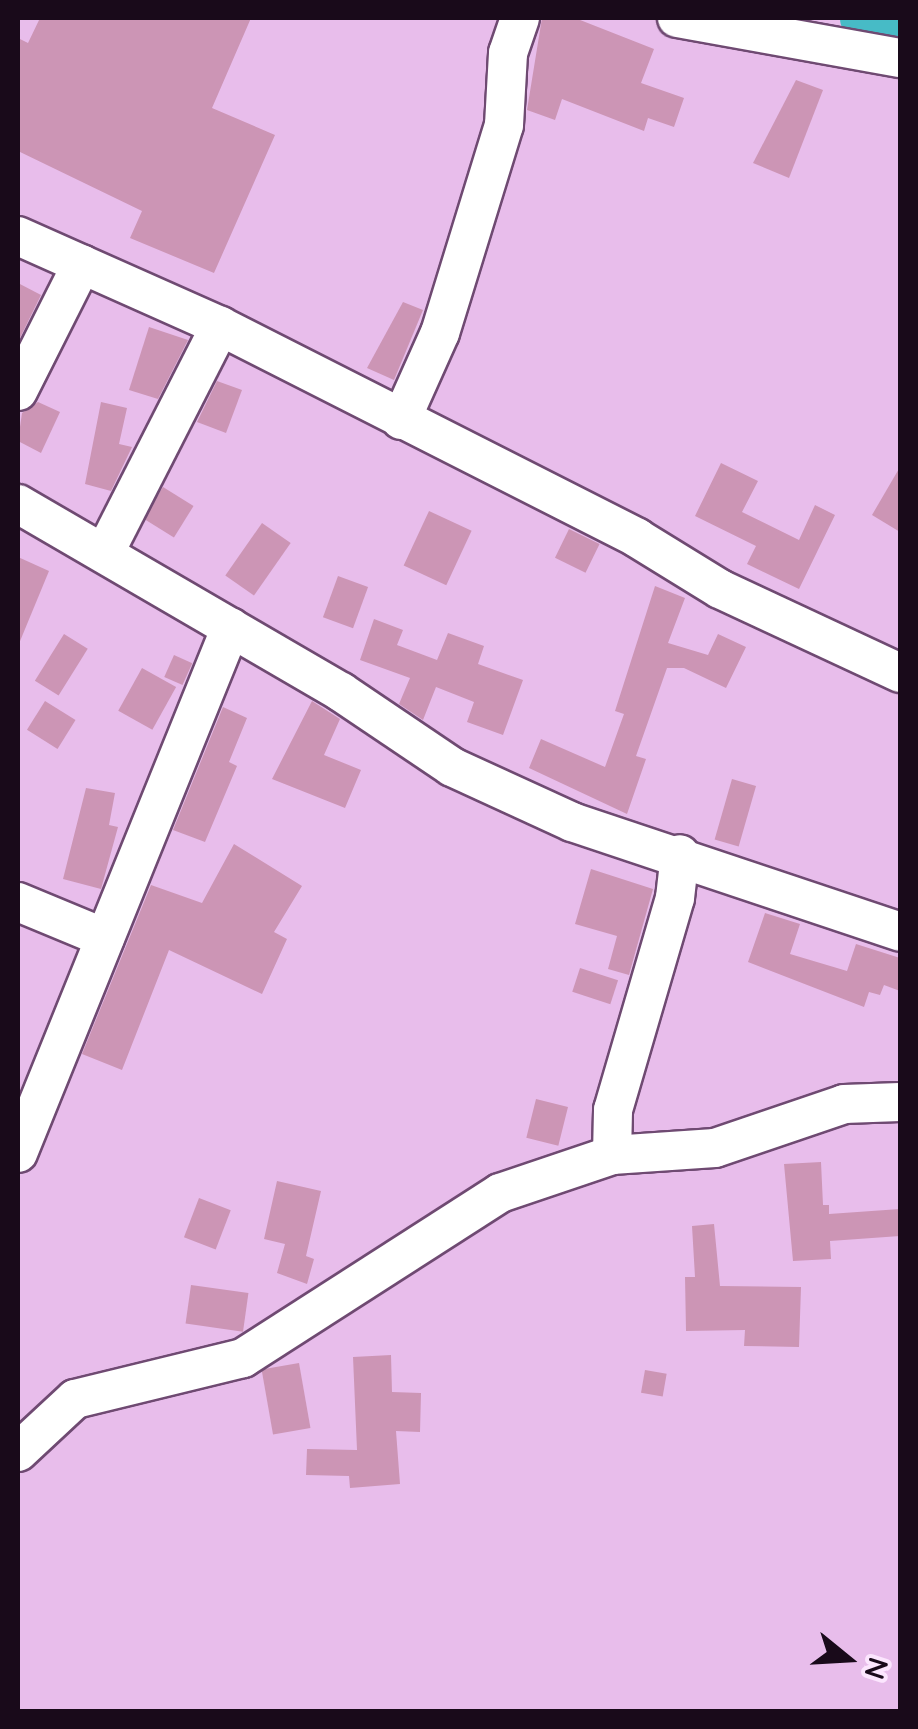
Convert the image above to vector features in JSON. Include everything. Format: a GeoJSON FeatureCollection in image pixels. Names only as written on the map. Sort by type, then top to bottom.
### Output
{"type":"FeatureCollection","features":[{"type":"Feature","properties":{"kind":"street"},"geometry":{"type":"LineString","coordinates":[[401,420],[440,333],[504,126],[508,53],[520,18]]}},
{"type":"Feature","properties":{"kind":"street"},"geometry":{"type":"LineString","coordinates":[[677,18],[812,28],[900,58]]}},
{"type":"Feature","properties":{"kind":"street"},"geometry":{"type":"LineString","coordinates":[[18,236],[220,326],[637,538],[720,589],[900,673]]}},
{"type":"Feature","properties":{"kind":"street"},"geometry":{"type":"LineString","coordinates":[[18,391],[82,264]]}},
{"type":"Feature","properties":{"kind":"street"},"geometry":{"type":"LineString","coordinates":[[105,552],[220,326]]}},
{"type":"Feature","properties":{"kind":"street"},"geometry":{"type":"LineString","coordinates":[[18,504],[231,627],[452,767],[572,822],[680,854],[900,932]]}},
{"type":"Feature","properties":{"kind":"street"},"geometry":{"type":"LineString","coordinates":[[18,1153],[231,627]]}},
{"type":"Feature","properties":{"kind":"street"},"geometry":{"type":"LineString","coordinates":[[612,1155],[613,1110],[676,898],[680,854]]}},
{"type":"Feature","properties":{"kind":"street"},"geometry":{"type":"LineString","coordinates":[[18,902],[105,938]]}},
{"type":"Feature","properties":{"kind":"street"},"geometry":{"type":"LineString","coordinates":[[18,1452],[75,1399],[243,1358],[500,1193],[612,1155],[714,1148],[844,1104],[900,1102]]}},
{"type":"Feature","properties":{"kind":"building"},"geometry":{"type":"Polygon","coordinates":[[[40,18],[251,18],[212,108],[275,135],[214,273],[130,238],[142,211],[18,151],[18,38],[28,43],[40,18]]]}},
{"type":"Feature","properties":{"kind":"building"},"geometry":{"type":"Polygon","coordinates":[[[542,18],[575,18],[654,49],[641,83],[684,98],[674,127],[648,118],[644,131],[562,99],[555,120],[527,110],[542,18]]]}},
{"type":"Feature","properties":{"kind":"building"},"geometry":{"type":"Polygon","coordinates":[[[796,80],[823,90],[789,178],[753,163],[796,80]]]}},
{"type":"Feature","properties":{"kind":"building"},"geometry":{"type":"Polygon","coordinates":[[[18,283],[41,295],[18,342],[18,283]]]}},
{"type":"Feature","properties":{"kind":"building"},"geometry":{"type":"Polygon","coordinates":[[[403,302],[423,310],[394,380],[367,368],[403,302]]]}},
{"type":"Feature","properties":{"kind":"building"},"geometry":{"type":"Polygon","coordinates":[[[149,327],[188,340],[158,399],[129,390],[149,327]]]}},
{"type":"Feature","properties":{"kind":"building"},"geometry":{"type":"Polygon","coordinates":[[[217,381],[242,390],[226,433],[197,422],[217,381]]]}},
{"type":"Feature","properties":{"kind":"building"},"geometry":{"type":"Polygon","coordinates":[[[38,402],[60,412],[41,453],[18,441],[22,413],[38,402]]]}},
{"type":"Feature","properties":{"kind":"building"},"geometry":{"type":"Polygon","coordinates":[[[101,402],[127,408],[119,444],[132,447],[111,491],[85,484],[101,402]]]}},
{"type":"Feature","properties":{"kind":"building"},"geometry":{"type":"Polygon","coordinates":[[[721,463],[758,481],[742,512],[799,540],[815,505],[835,515],[799,589],[747,564],[756,546],[695,516],[721,463]]]}},
{"type":"Feature","properties":{"kind":"building"},"geometry":{"type":"Polygon","coordinates":[[[900,467],[900,532],[872,515],[900,467]]]}},
{"type":"Feature","properties":{"kind":"building"},"geometry":{"type":"Polygon","coordinates":[[[163,487],[194,506],[174,537],[143,518],[163,487]]]}},
{"type":"Feature","properties":{"kind":"building"},"geometry":{"type":"Polygon","coordinates":[[[429,511],[472,531],[446,585],[404,565],[429,511]]]}},
{"type":"Feature","properties":{"kind":"building"},"geometry":{"type":"Polygon","coordinates":[[[262,523],[291,543],[254,596],[225,575],[262,523]]]}},
{"type":"Feature","properties":{"kind":"building"},"geometry":{"type":"Polygon","coordinates":[[[569,529],[600,544],[586,573],[555,558],[569,529]]]}},
{"type":"Feature","properties":{"kind":"building"},"geometry":{"type":"Polygon","coordinates":[[[18,557],[49,571],[18,646],[18,557]]]}},
{"type":"Feature","properties":{"kind":"building"},"geometry":{"type":"Polygon","coordinates":[[[338,576],[368,587],[353,628],[323,617],[338,576]]]}},
{"type":"Feature","properties":{"kind":"building"},"geometry":{"type":"Polygon","coordinates":[[[655,586],[685,598],[668,643],[708,655],[718,634],[746,647],[726,688],[684,668],[667,668],[636,756],[646,759],[627,814],[529,768],[541,739],[605,767],[624,714],[615,711],[655,586]]]}},
{"type":"Feature","properties":{"kind":"building"},"geometry":{"type":"Polygon","coordinates":[[[374,619],[403,630],[397,645],[437,660],[448,633],[484,646],[478,664],[523,680],[503,735],[467,722],[474,702],[436,687],[423,720],[399,704],[410,678],[360,660],[374,619]]]}},
{"type":"Feature","properties":{"kind":"building"},"geometry":{"type":"Polygon","coordinates":[[[64,634],[88,649],[59,695],[35,681],[64,634]]]}},
{"type":"Feature","properties":{"kind":"building"},"geometry":{"type":"Polygon","coordinates":[[[174,655],[192,663],[183,685],[164,677],[174,655]]]}},
{"type":"Feature","properties":{"kind":"building"},"geometry":{"type":"Polygon","coordinates":[[[142,668],[176,687],[152,730],[118,711],[142,668]]]}},
{"type":"Feature","properties":{"kind":"building"},"geometry":{"type":"Polygon","coordinates":[[[45,701],[76,720],[58,749],[27,730],[45,701]]]}},
{"type":"Feature","properties":{"kind":"building"},"geometry":{"type":"Polygon","coordinates":[[[312,701],[340,719],[324,755],[361,770],[345,808],[272,779],[312,701]]]}},
{"type":"Feature","properties":{"kind":"building"},"geometry":{"type":"Polygon","coordinates":[[[223,707],[247,718],[229,762],[237,766],[205,842],[173,830],[223,707]]]}},
{"type":"Feature","properties":{"kind":"building"},"geometry":{"type":"Polygon","coordinates":[[[732,779],[756,786],[739,846],[715,840],[732,779]]]}},
{"type":"Feature","properties":{"kind":"building"},"geometry":{"type":"Polygon","coordinates":[[[86,788],[115,793],[109,825],[118,827],[101,889],[63,879],[86,788]]]}},
{"type":"Feature","properties":{"kind":"building"},"geometry":{"type":"Polygon","coordinates":[[[234,844],[302,886],[274,932],[287,939],[262,994],[169,950],[122,1070],[82,1054],[151,885],[202,903],[234,844]]]}},
{"type":"Feature","properties":{"kind":"building"},"geometry":{"type":"Polygon","coordinates":[[[591,869],[653,889],[629,975],[608,969],[617,936],[575,924],[591,869]]]}},
{"type":"Feature","properties":{"kind":"building"},"geometry":{"type":"Polygon","coordinates":[[[765,913],[800,924],[790,954],[847,971],[856,944],[900,958],[900,991],[884,985],[880,995],[869,992],[864,1007],[748,962],[765,913]]]}},
{"type":"Feature","properties":{"kind":"building"},"geometry":{"type":"Polygon","coordinates":[[[580,968],[618,980],[610,1004],[572,992],[580,968]]]}},
{"type":"Feature","properties":{"kind":"building"},"geometry":{"type":"Polygon","coordinates":[[[536,1099],[568,1107],[558,1146],[526,1138],[536,1099]]]}},
{"type":"Feature","properties":{"kind":"building"},"geometry":{"type":"Polygon","coordinates":[[[821,1162],[823,1205],[829,1205],[829,1214],[900,1209],[900,1236],[830,1241],[831,1259],[793,1261],[784,1164],[821,1162]]]}},
{"type":"Feature","properties":{"kind":"building"},"geometry":{"type":"Polygon","coordinates":[[[277,1181],[321,1191],[306,1256],[314,1259],[307,1284],[277,1273],[285,1244],[264,1239],[277,1181]]]}},
{"type":"Feature","properties":{"kind":"building"},"geometry":{"type":"Polygon","coordinates":[[[199,1198],[231,1210],[216,1249],[184,1237],[199,1198]]]}},
{"type":"Feature","properties":{"kind":"building"},"geometry":{"type":"Polygon","coordinates":[[[714,1224],[720,1286],[801,1287],[799,1347],[744,1346],[745,1330],[686,1331],[685,1277],[695,1277],[692,1226],[714,1224]]]}},
{"type":"Feature","properties":{"kind":"building"},"geometry":{"type":"Polygon","coordinates":[[[191,1285],[248,1293],[243,1332],[186,1324],[191,1285]]]}},
{"type":"Feature","properties":{"kind":"building"},"geometry":{"type":"Polygon","coordinates":[[[391,1355],[392,1392],[421,1393],[420,1432],[396,1431],[400,1484],[350,1488],[349,1476],[306,1475],[307,1449],[357,1450],[353,1357],[391,1355]]]}},
{"type":"Feature","properties":{"kind":"building"},"geometry":{"type":"Polygon","coordinates":[[[299,1363],[310,1428],[273,1435],[262,1370],[299,1363]]]}},
{"type":"Feature","properties":{"kind":"building"},"geometry":{"type":"Polygon","coordinates":[[[645,1370],[667,1374],[663,1396],[641,1393],[645,1370]]]}},
{"type":"Feature","properties":{"kind":"waterway"},"geometry":{"type":"LineString","coordinates":[[865,18],[900,24]]}}]}
